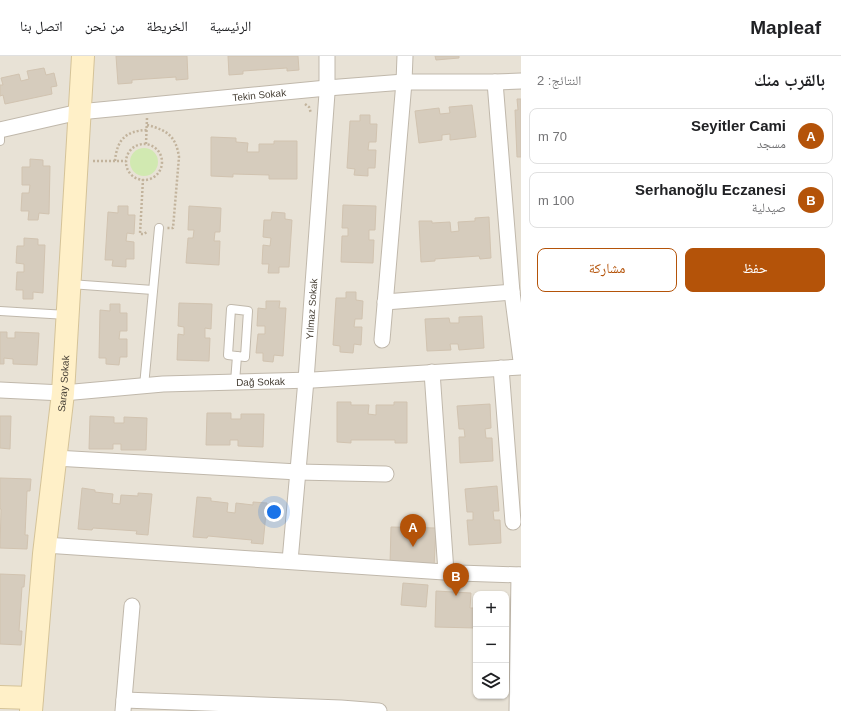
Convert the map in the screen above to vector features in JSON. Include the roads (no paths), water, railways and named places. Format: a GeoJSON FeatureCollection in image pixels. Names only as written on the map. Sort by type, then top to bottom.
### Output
{"type":"FeatureCollection","features":[{"type":"Feature","properties":{"kind":"street","name":"Saray Sokak"},"geometry":{"type":"LineString","coordinates":[[32,705],[45,545],[63,393],[82,56]]}},
{"type":"Feature","properties":{"kind":"street","name":"Yılmaz Sokak"},"geometry":{"type":"LineString","coordinates":[[290,561],[306,380],[327,88],[327,56]]}},
{"type":"Feature","properties":{"kind":"street"},"geometry":{"type":"LineString","coordinates":[[382,340],[405,56]]}},
{"type":"Feature","properties":{"kind":"street","name":"Tekin Sokak"},"geometry":{"type":"LineString","coordinates":[[0,130],[79,112],[327,88],[404,82],[521,81]]}},
{"type":"Feature","properties":{"kind":"street"},"geometry":{"type":"LineString","coordinates":[[495,82],[512,292],[521,361]]}},
{"type":"Feature","properties":{"kind":"street"},"geometry":{"type":"LineString","coordinates":[[386,302],[512,292]]}},
{"type":"Feature","properties":{"kind":"street","name":"Dağ Sokak"},"geometry":{"type":"LineString","coordinates":[[0,390],[63,393],[163,384],[306,380],[521,367]]}},
{"type":"Feature","properties":{"kind":"street"},"geometry":{"type":"LineString","coordinates":[[501,368],[513,522]]}},
{"type":"Feature","properties":{"kind":"street"},"geometry":{"type":"LineString","coordinates":[[432,372],[446,572]]}},
{"type":"Feature","properties":{"kind":"street"},"geometry":{"type":"LineString","coordinates":[[55,458],[298,472],[386,474]]}},
{"type":"Feature","properties":{"kind":"street"},"geometry":{"type":"LineString","coordinates":[[45,545],[446,572],[520,575],[517,711]]}},
{"type":"Feature","properties":{"kind":"street"},"geometry":{"type":"LineString","coordinates":[[132,606],[123,705],[373,711]]}},
{"type":"Feature","properties":{"kind":"street"},"geometry":{"type":"LineString","coordinates":[[0,697],[32,705]]}},
{"type":"Feature","properties":{"kind":"lane"},"geometry":{"type":"LineString","coordinates":[[0,130],[0,141]]}},
{"type":"Feature","properties":{"kind":"lane"},"geometry":{"type":"LineString","coordinates":[[144,386],[159,228]]}},
{"type":"Feature","properties":{"kind":"lane"},"geometry":{"type":"LineString","coordinates":[[69,284],[153,290]]}},
{"type":"Feature","properties":{"kind":"lane"},"geometry":{"type":"LineString","coordinates":[[231,309],[248,311],[245,357],[237,356],[228,355],[231,309]]}},
{"type":"Feature","properties":{"kind":"lane"},"geometry":{"type":"LineString","coordinates":[[0,311],[67,315]]}},
{"type":"Feature","properties":{"kind":"lane"},"geometry":{"type":"LineString","coordinates":[[235,382],[237,356]]}},
{"type":"Feature","properties":{"kind":"place","name":"Seyitler Cami"},"geometry":{"type":"Point","coordinates":[413,547]}},
{"type":"Feature","properties":{"kind":"place","name":"Serhanoğlu Eczanesi"},"geometry":{"type":"Point","coordinates":[456,596]}}]}
